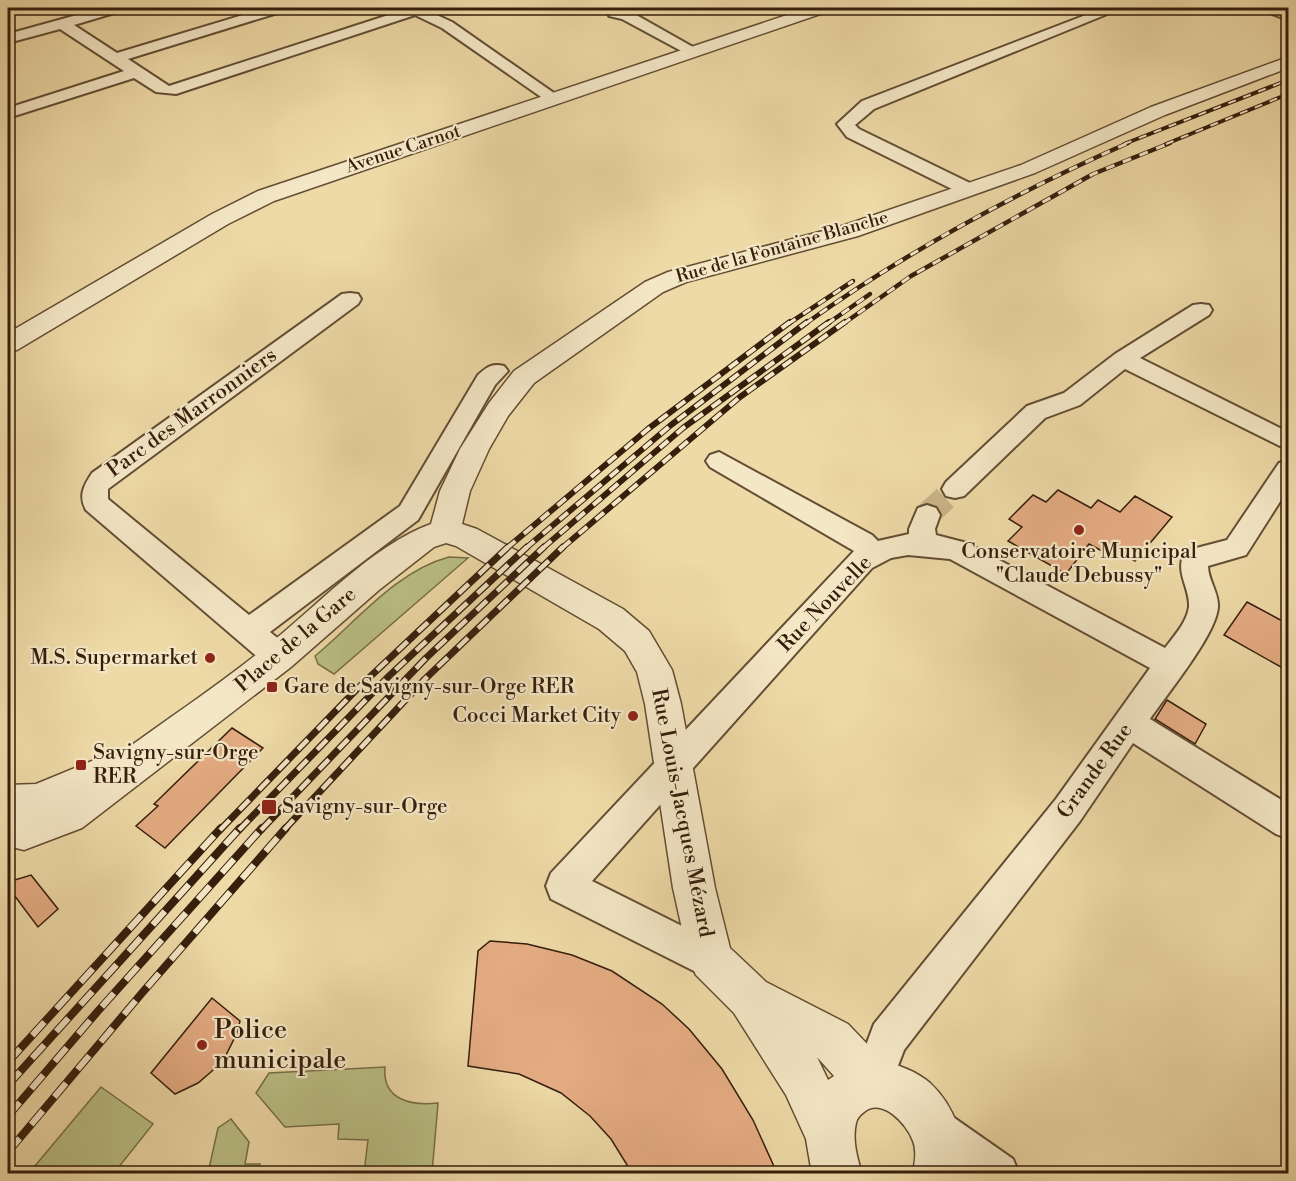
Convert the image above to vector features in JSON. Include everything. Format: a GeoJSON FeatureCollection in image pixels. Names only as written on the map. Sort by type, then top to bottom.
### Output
{"type":"FeatureCollection","features":[{"type":"Feature","properties":{"kind":"street"},"geometry":{"type":"LineString","coordinates":[[8,39],[116,8]]}},
{"type":"Feature","properties":{"kind":"street"},"geometry":{"type":"LineString","coordinates":[[116,58],[279,8]]}},
{"type":"Feature","properties":{"kind":"street","name":"Avenue Carnot"},"geometry":{"type":"LineString","coordinates":[[8,344],[220,219],[266,196],[823,8]]}},
{"type":"Feature","properties":{"kind":"street"},"geometry":{"type":"LineString","coordinates":[[967,189],[853,133],[846,124],[868,105],[1115,8]]}},
{"type":"Feature","properties":{"kind":"street"},"geometry":{"type":"LineString","coordinates":[[1264,8],[1288,16]]}},
{"type":"Feature","properties":{"kind":"street"},"geometry":{"type":"LineString","coordinates":[[62,23],[135,72],[162,89],[170,91],[419,9],[447,25],[553,98]]}},
{"type":"Feature","properties":{"kind":"street"},"geometry":{"type":"LineString","coordinates":[[614,13],[626,15],[692,51]]}},
{"type":"Feature","properties":{"kind":"street","name":"Rue de la Fontaine Blanche"},"geometry":{"type":"LineString","coordinates":[[445,531],[448,507],[462,471],[503,405],[524,377],[654,287],[690,272],[850,231],[1028,169],[1158,111],[1288,62]]}},
{"type":"Feature","properties":{"kind":"street"},"geometry":{"type":"LineString","coordinates":[[8,113],[135,72]]}},
{"type":"Feature","properties":{"kind":"street","name":"Parc des Marronniers"},"geometry":{"type":"LineString","coordinates":[[279,657],[94,503],[95,489],[101,479],[350,299]]}},
{"type":"Feature","properties":{"kind":"street"},"geometry":{"type":"LineString","coordinates":[[955,489],[1036,412],[1072,399],[1123,359],[1201,310]]}},
{"type":"Feature","properties":{"kind":"street"},"geometry":{"type":"LineString","coordinates":[[1123,359],[1288,442]]}},
{"type":"Feature","properties":{"kind":"street"},"geometry":{"type":"LineString","coordinates":[[249,631],[409,513],[486,380],[496,371]]}},
{"type":"Feature","properties":{"kind":"street"},"geometry":{"type":"LineString","coordinates":[[719,461],[862,542],[873,553]]}},
{"type":"Feature","properties":{"kind":"street","name":"Grande Rue"},"geometry":{"type":"LineString","coordinates":[[869,1084],[888,1038],[1068,810],[1131,724],[1202,617],[1204,597],[1192,572],[1195,559],[1236,548],[1288,470]]}},
{"type":"Feature","properties":{"kind":"street","name":"Rue Nouvelle"},"geometry":{"type":"LineString","coordinates":[[711,960],[564,886],[862,560],[926,529],[957,550],[1157,658]]}},
{"type":"Feature","properties":{"kind":"street","name":"Place de la Gare"},"geometry":{"type":"LineString","coordinates":[[17,821],[68,815],[133,769],[149,753],[279,657],[367,581],[423,539],[445,531]]}},
{"type":"Feature","properties":{"kind":"street","name":"Rue Louis-Jacques Mézard"},"geometry":{"type":"LineString","coordinates":[[445,531],[466,537],[552,585],[611,619],[637,641],[657,681],[694,888],[711,960]]}},
{"type":"Feature","properties":{"kind":"street"},"geometry":{"type":"LineString","coordinates":[[1131,724],[1288,823]]}},
{"type":"Feature","properties":{"kind":"street","name":"Place de la Gare"},"geometry":{"type":"LineString","coordinates":[[17,821],[93,778],[149,753]]}},
{"type":"Feature","properties":{"kind":"street"},"geometry":{"type":"LineString","coordinates":[[711,960],[750,997],[803,1078],[833,1153]]}},
{"type":"Feature","properties":{"kind":"street"},"geometry":{"type":"LineString","coordinates":[[750,997],[832,1040],[869,1084]]}},
{"type":"Feature","properties":{"kind":"street"},"geometry":{"type":"LineString","coordinates":[[833,1153],[832,1115],[839,1101],[852,1090],[869,1084],[891,1086],[909,1096],[924,1111],[936,1152],[998,1173]]}},
{"type":"Feature","properties":{"kind":"green space"},"geometry":{"type":"Polygon","coordinates":[[[449,557],[468,558],[334,674],[318,664],[315,656],[378,599],[411,574],[449,557]]]}},
{"type":"Feature","properties":{"kind":"green space"},"geometry":{"type":"Polygon","coordinates":[[[385,1067],[385,1078],[393,1094],[409,1102],[438,1103],[432,1173],[364,1173],[368,1140],[338,1139],[339,1124],[285,1127],[256,1093],[269,1073],[385,1067]]]}},
{"type":"Feature","properties":{"kind":"green space"},"geometry":{"type":"Polygon","coordinates":[[[101,1087],[153,1124],[114,1173],[29,1173],[101,1087]]]}},
{"type":"Feature","properties":{"kind":"green space"},"geometry":{"type":"Polygon","coordinates":[[[231,1119],[249,1142],[245,1164],[260,1164],[258,1173],[208,1173],[218,1128],[231,1119]]]}},
{"type":"Feature","properties":{"kind":"building","name":"Conservatoire Municipal \"Claude Debussy\""},"geometry":{"type":"Polygon","coordinates":[[[1058,490],[1091,508],[1098,500],[1120,512],[1135,496],[1172,517],[1135,561],[1122,554],[1117,559],[1089,544],[1066,574],[1008,541],[1022,527],[1009,519],[1033,495],[1046,502],[1058,490]]]}},
{"type":"Feature","properties":{"kind":"building"},"geometry":{"type":"Polygon","coordinates":[[[1247,602],[1288,624],[1288,671],[1224,635],[1247,602]]]}},
{"type":"Feature","properties":{"kind":"building"},"geometry":{"type":"Polygon","coordinates":[[[1167,700],[1206,724],[1195,744],[1155,719],[1167,700]]]}},
{"type":"Feature","properties":{"kind":"building"},"geometry":{"type":"Polygon","coordinates":[[[232,728],[263,748],[165,848],[136,826],[158,806],[154,804],[232,728]]]}},
{"type":"Feature","properties":{"kind":"building"},"geometry":{"type":"Polygon","coordinates":[[[31,875],[58,909],[38,927],[8,887],[8,882],[31,875]]]}},
{"type":"Feature","properties":{"kind":"building"},"geometry":{"type":"Polygon","coordinates":[[[490,941],[527,944],[572,955],[612,971],[662,1004],[689,1029],[722,1069],[753,1120],[777,1173],[632,1173],[611,1139],[590,1116],[561,1093],[519,1074],[468,1066],[478,951],[490,941]]]}},
{"type":"Feature","properties":{"kind":"building","name":"Police municipale"},"geometry":{"type":"Polygon","coordinates":[[[212,998],[240,1021],[237,1033],[225,1057],[212,1071],[198,1083],[175,1094],[151,1073],[212,998]]]}},
{"type":"Feature","properties":{"kind":"tunnel"},"geometry":{"type":"LineString","coordinates":[[927,515],[955,489]]}},
{"type":"Feature","properties":{"kind":"railway"},"geometry":{"type":"LineString","coordinates":[[1124,144],[1288,80]]}},
{"type":"Feature","properties":{"kind":"railway"},"geometry":{"type":"LineString","coordinates":[[1166,144],[1288,94]]}},
{"type":"Feature","properties":{"kind":"railway"},"geometry":{"type":"LineString","coordinates":[[805,324],[882,272],[962,225],[1044,182],[1128,143]]}},
{"type":"Feature","properties":{"kind":"railway"},"geometry":{"type":"LineString","coordinates":[[843,324],[911,276],[1093,174],[1170,143]]}},
{"type":"Feature","properties":{"kind":"railway"},"geometry":{"type":"LineString","coordinates":[[788,324],[853,281]]}},
{"type":"Feature","properties":{"kind":"railway"},"geometry":{"type":"LineString","coordinates":[[827,324],[870,294]]}},
{"type":"Feature","properties":{"kind":"railway"},"geometry":{"type":"LineString","coordinates":[[507,548],[648,429],[790,322]]}},
{"type":"Feature","properties":{"kind":"railway"},"geometry":{"type":"LineString","coordinates":[[526,548],[671,425],[807,322]]}},
{"type":"Feature","properties":{"kind":"railway"},"geometry":{"type":"LineString","coordinates":[[543,548],[683,428],[829,322]]}},
{"type":"Feature","properties":{"kind":"railway"},"geometry":{"type":"LineString","coordinates":[[562,548],[740,397],[845,322]]}},
{"type":"Feature","properties":{"kind":"railway"},"geometry":{"type":"LineString","coordinates":[[220,830],[357,689],[508,547]]}},
{"type":"Feature","properties":{"kind":"railway"},"geometry":{"type":"LineString","coordinates":[[239,830],[389,676],[527,547]]}},
{"type":"Feature","properties":{"kind":"railway"},"geometry":{"type":"LineString","coordinates":[[261,830],[426,658],[544,547]]}},
{"type":"Feature","properties":{"kind":"railway"},"geometry":{"type":"LineString","coordinates":[[284,830],[425,679],[563,547]]}},
{"type":"Feature","properties":{"kind":"railway"},"geometry":{"type":"LineString","coordinates":[[8,1062],[221,828]]}},
{"type":"Feature","properties":{"kind":"railway"},"geometry":{"type":"LineString","coordinates":[[8,1085],[240,828]]}},
{"type":"Feature","properties":{"kind":"railway"},"geometry":{"type":"LineString","coordinates":[[8,1116],[98,1011],[262,828]]}},
{"type":"Feature","properties":{"kind":"railway"},"geometry":{"type":"LineString","coordinates":[[8,1152],[142,993],[286,828]]}},
{"type":"Feature","properties":{"kind":"place","name":"Conservatoire Municipal \"Claude Debussy\""},"geometry":{"type":"Point","coordinates":[1079,530]}},
{"type":"Feature","properties":{"kind":"place","name":"M.S. Supermarket"},"geometry":{"type":"Point","coordinates":[210,658]}},
{"type":"Feature","properties":{"kind":"place","name":"Gare de Savigny-sur-Orge RER"},"geometry":{"type":"Point","coordinates":[272,687]}},
{"type":"Feature","properties":{"kind":"place","name":"Cocci Market City"},"geometry":{"type":"Point","coordinates":[633,716]}},
{"type":"Feature","properties":{"kind":"place","name":"Savigny-sur-Orge RER"},"geometry":{"type":"Point","coordinates":[81,765]}},
{"type":"Feature","properties":{"kind":"place","name":"Savigny-sur-Orge"},"geometry":{"type":"Point","coordinates":[269,807]}},
{"type":"Feature","properties":{"kind":"place","name":"Police municipale"},"geometry":{"type":"Point","coordinates":[202,1045]}}]}
